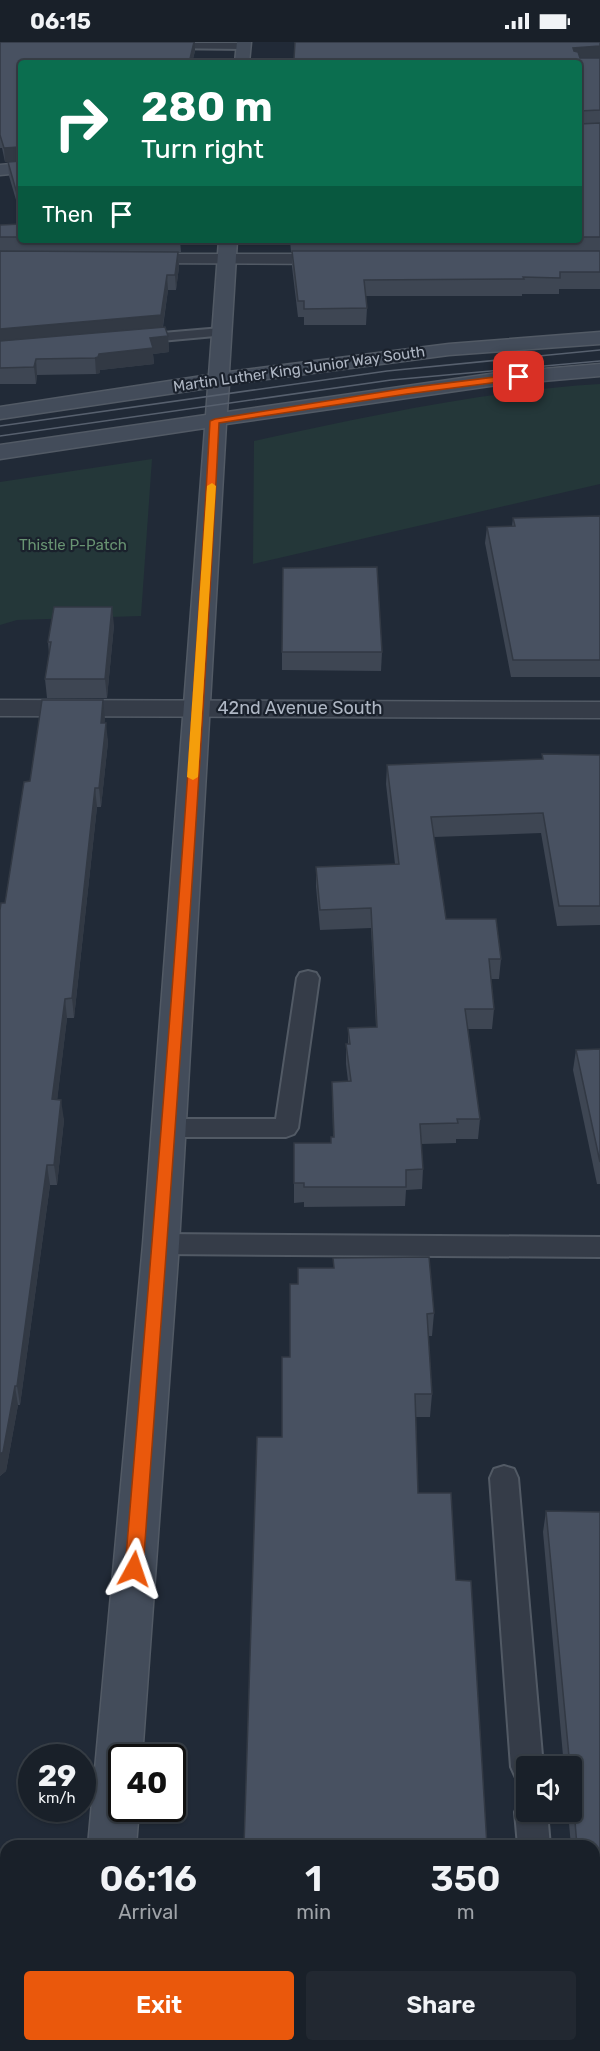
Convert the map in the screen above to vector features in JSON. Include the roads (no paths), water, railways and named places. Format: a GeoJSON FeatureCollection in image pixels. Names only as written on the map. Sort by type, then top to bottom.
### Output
{"type":"FeatureCollection","features":[{"type":"Feature","properties":{"kind":"street"},"geometry":{"type":"LineString","coordinates":[[242,60],[243,44]]}},
{"type":"Feature","properties":{"kind":"street"},"geometry":{"type":"LineString","coordinates":[[0,170],[18,168]]}},
{"type":"Feature","properties":{"kind":"street"},"geometry":{"type":"LineString","coordinates":[[112,1840],[169,1128],[228,243]]}},
{"type":"Feature","properties":{"kind":"street"},"geometry":{"type":"LineString","coordinates":[[116,259],[359,259]]}},
{"type":"Feature","properties":{"kind":"street","name":"Martin Luther King Junior Way South"},"geometry":{"type":"LineString","coordinates":[[0,413],[406,353],[477,345],[600,338]]}},
{"type":"Feature","properties":{"kind":"street"},"geometry":{"type":"LineString","coordinates":[[0,452],[497,379],[600,370]]}},
{"type":"Feature","properties":{"kind":"street","name":"42nd Avenue South"},"geometry":{"type":"LineString","coordinates":[[0,708],[600,710]]}},
{"type":"Feature","properties":{"kind":"lane"},"geometry":{"type":"LineString","coordinates":[[148,45],[243,44]]}},
{"type":"Feature","properties":{"kind":"lane"},"geometry":{"type":"LineString","coordinates":[[119,340],[221,332]]}},
{"type":"Feature","properties":{"kind":"lane"},"geometry":{"type":"LineString","coordinates":[[169,1128],[286,1128],[309,978]]}},
{"type":"Feature","properties":{"kind":"lane"},"geometry":{"type":"LineString","coordinates":[[160,1244],[600,1247]]}},
{"type":"Feature","properties":{"kind":"lane"},"geometry":{"type":"LineString","coordinates":[[504,1478],[526,1756]]}},
{"type":"Feature","properties":{"kind":"lane"},"geometry":{"type":"LineString","coordinates":[[532,1822],[533,1840]]}},
{"type":"Feature","properties":{"kind":"tram line"},"geometry":{"type":"LineString","coordinates":[[0,426],[387,371],[600,350]]}},
{"type":"Feature","properties":{"kind":"tram line"},"geometry":{"type":"LineString","coordinates":[[0,436],[391,380],[600,361]]}},
{"type":"Feature","properties":{"kind":"park label","name":"Thistle P-Patch"},"geometry":{"type":"Point","coordinates":[73,545]}}]}
